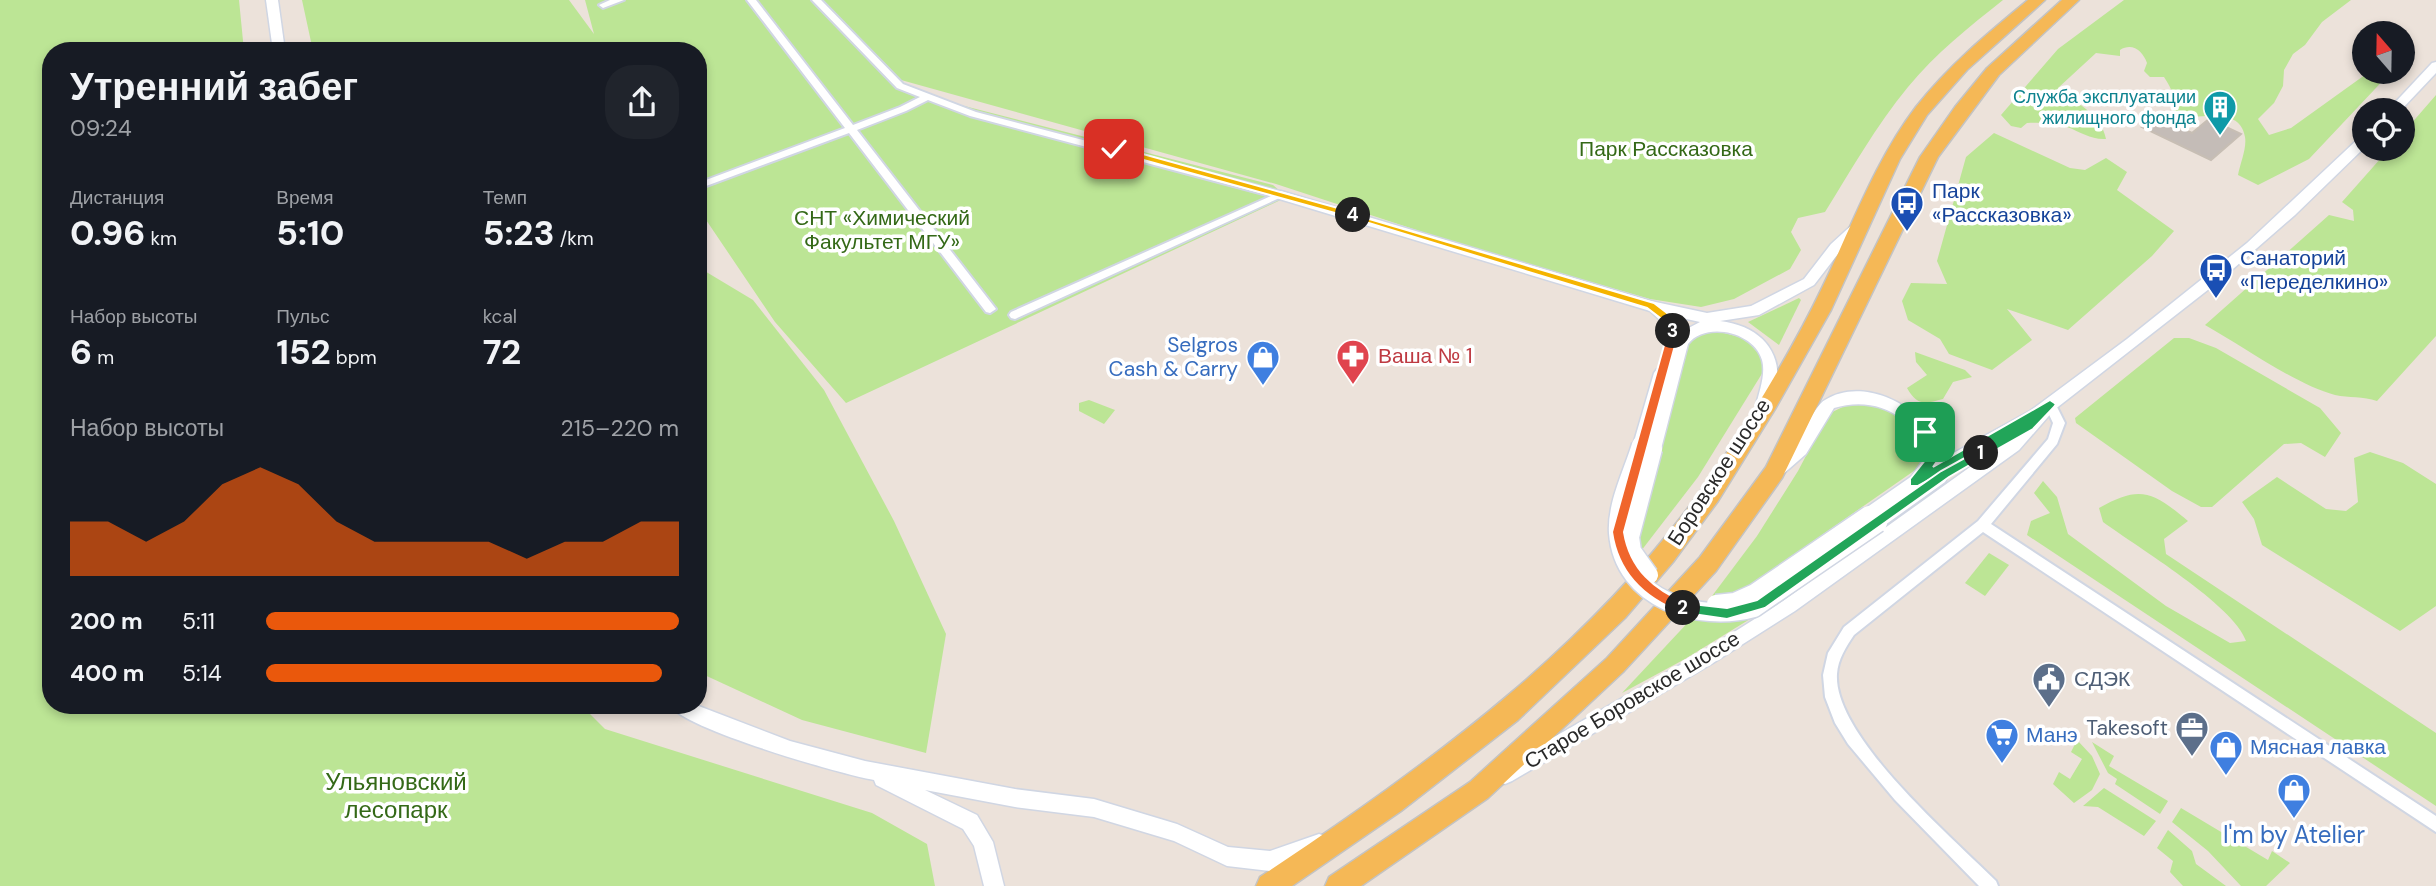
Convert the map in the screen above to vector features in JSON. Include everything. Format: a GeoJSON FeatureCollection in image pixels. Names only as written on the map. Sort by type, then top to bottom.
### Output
{"type":"FeatureCollection","features":[{"type":"Feature","properties":{"kind":"main road","name":"Боровское шоссе"},"geometry":{"type":"LineString","coordinates":[[1269,886],[1427,779],[1485,734],[1603,627],[1672,546],[1709,497],[1819,312],[1889,165],[1924,109],[1975,51],[2037,0]]}},
{"type":"Feature","properties":{"kind":"main road","name":"Боровское шоссе"},"geometry":{"type":"LineString","coordinates":[[1338,886],[1479,790],[1574,706],[1662,617],[1707,564],[1774,472],[1935,147],[1966,100],[1999,62],[2071,0]]}},
{"type":"Feature","properties":{"kind":"street"},"geometry":{"type":"LineString","coordinates":[[272,0],[278,42]]}},
{"type":"Feature","properties":{"kind":"street"},"geometry":{"type":"LineString","coordinates":[[603,5],[620,0]]}},
{"type":"Feature","properties":{"kind":"street"},"geometry":{"type":"LineString","coordinates":[[751,0],[989,309]]}},
{"type":"Feature","properties":{"kind":"street"},"geometry":{"type":"LineString","coordinates":[[816,0],[900,86],[925,98],[973,114],[1281,195],[1651,306],[1707,318]]}},
{"type":"Feature","properties":{"kind":"street"},"geometry":{"type":"LineString","coordinates":[[2405,98],[2436,66]]}},
{"type":"Feature","properties":{"kind":"street"},"geometry":{"type":"LineString","coordinates":[[707,183],[925,98]]}},
{"type":"Feature","properties":{"kind":"street"},"geometry":{"type":"LineString","coordinates":[[1914,482],[2002,435],[2050,404],[2167,316],[2291,214],[2352,153]]}},
{"type":"Feature","properties":{"kind":"street"},"geometry":{"type":"LineString","coordinates":[[1015,315],[1281,195]]}},
{"type":"Feature","properties":{"kind":"street"},"geometry":{"type":"LineString","coordinates":[[1674,333],[1687,323],[1745,314],[1799,288],[1816,276],[1836,247],[1859,226]]}},
{"type":"Feature","properties":{"kind":"street"},"geometry":{"type":"LineString","coordinates":[[1647,447],[1674,333],[1668,319],[1651,306]]}},
{"type":"Feature","properties":{"kind":"street"},"geometry":{"type":"LineString","coordinates":[[1764,405],[1770,363],[1761,346],[1745,334],[1710,326],[1692,330],[1681,342],[1618,526],[1619,548],[1630,569],[1650,591],[1688,610],[1718,614],[1754,608],[1874,519],[2029,426]]}},
{"type":"Feature","properties":{"kind":"street"},"geometry":{"type":"LineString","coordinates":[[1774,472],[1800,450],[1829,404],[1863,398],[1902,411],[1917,423],[1930,441],[1932,460],[1914,482],[1874,519]]}},
{"type":"Feature","properties":{"kind":"street"},"geometry":{"type":"LineString","coordinates":[[1990,886],[1875,767],[1843,725],[1832,695],[1830,669],[1837,644],[1849,631],[1983,525],[2053,441],[2059,423],[2050,404]]}},
{"type":"Feature","properties":{"kind":"street","name":"Старое Боровское шоссе"},"geometry":{"type":"LineString","coordinates":[[1479,790],[1707,658],[1788,606],[2013,446],[2050,404]]}},
{"type":"Feature","properties":{"kind":"street"},"geometry":{"type":"LineString","coordinates":[[1983,525],[2436,825]]}},
{"type":"Feature","properties":{"kind":"street"},"geometry":{"type":"LineString","coordinates":[[695,714],[790,750],[865,770],[1015,798],[1094,808],[1177,833],[1227,856],[1270,861],[1348,833]]}},
{"type":"Feature","properties":{"kind":"street"},"geometry":{"type":"LineString","coordinates":[[865,770],[970,822],[983,842],[994,886]]}},
{"type":"Feature","properties":{"kind":"green space","name":"Ульяновский лесопарк"},"geometry":{"type":"Polygon","coordinates":[[[0,0],[239,0],[243,42],[42,42],[42,714],[590,714],[605,729],[872,813],[927,844],[935,886],[0,886],[0,0]]]}},
{"type":"Feature","properties":{"kind":"green space","name":"СНТ «Химический Факультет МГУ»"},"geometry":{"type":"Polygon","coordinates":[[[302,0],[569,0],[594,34],[585,0],[813,0],[902,90],[1273,185],[1287,197],[846,403],[775,322],[707,221],[707,42],[311,42],[302,0]]]}},
{"type":"Feature","properties":{"kind":"green space","name":"Парк Рассказовка"},"geometry":{"type":"Polygon","coordinates":[[[823,0],[2003,0],[1918,75],[1896,102],[1825,212],[1798,218],[1791,232],[1801,250],[1790,269],[1734,299],[1701,307],[1650,299],[1459,244],[1276,184],[901,80],[823,0]]]}},
{"type":"Feature","properties":{"kind":"green space"},"geometry":{"type":"Polygon","coordinates":[[[2124,0],[2351,0],[2322,22],[2305,45],[2293,54],[2284,70],[2283,86],[2274,103],[2258,119],[2269,135],[2291,128],[2352,84],[2380,84],[2366,98],[2352,98],[2352,113],[2309,159],[2258,185],[2238,175],[2245,141],[2241,126],[2225,117],[2182,116],[2173,113],[2174,98],[2167,81],[2164,77],[2150,77],[2144,71],[2147,63],[2145,59],[2140,52],[2129,47],[2120,50],[2120,56],[2096,53],[2058,88],[2099,122],[2106,139],[2052,124],[2027,123],[2021,128],[2011,126],[2001,115],[2058,49],[2124,0]]]}},
{"type":"Feature","properties":{"kind":"green space"},"geometry":{"type":"Polygon","coordinates":[[[2436,95],[2436,336],[2377,401],[2335,395],[2303,383],[2205,325],[2329,215],[2354,221],[2353,210],[2342,202],[2378,161],[2415,161],[2415,119],[2436,95]]]}},
{"type":"Feature","properties":{"kind":"green space"},"geometry":{"type":"Polygon","coordinates":[[[1994,133],[2070,168],[2085,170],[2106,158],[2127,172],[2117,190],[2174,231],[2152,256],[2068,330],[2007,309],[2032,340],[1992,370],[1949,354],[1940,339],[1908,320],[1902,301],[1911,283],[1947,284],[1937,261],[1966,157],[1994,133]]]}},
{"type":"Feature","properties":{"kind":"green space"},"geometry":{"type":"Polygon","coordinates":[[[707,272],[753,300],[824,390],[894,521],[946,634],[926,753],[802,720],[707,676],[707,272]]]}},
{"type":"Feature","properties":{"kind":"green space"},"geometry":{"type":"Polygon","coordinates":[[[1799,298],[1801,300],[1779,345],[1748,322],[1799,298]]]}},
{"type":"Feature","properties":{"kind":"green space"},"geometry":{"type":"Polygon","coordinates":[[[1713,330],[1747,339],[1762,353],[1763,372],[1698,477],[1641,551],[1638,538],[1689,344],[1695,337],[1713,330]]]}},
{"type":"Feature","properties":{"kind":"green space"},"geometry":{"type":"Polygon","coordinates":[[[2174,338],[2189,338],[2216,348],[2320,408],[2341,433],[2325,457],[2301,443],[2284,444],[2212,507],[2201,507],[2172,491],[2076,423],[2075,418],[2174,338]]]}},
{"type":"Feature","properties":{"kind":"green space"},"geometry":{"type":"Polygon","coordinates":[[[1915,352],[1965,370],[1972,377],[1953,382],[1943,399],[1918,401],[1907,388],[1927,375],[1916,362],[1915,352]]]}},
{"type":"Feature","properties":{"kind":"green space"},"geometry":{"type":"Polygon","coordinates":[[[1089,400],[1115,410],[1104,424],[1079,411],[1079,403],[1089,400]]]}},
{"type":"Feature","properties":{"kind":"green space"},"geometry":{"type":"Polygon","coordinates":[[[1867,404],[1889,411],[1909,424],[1921,443],[1921,466],[1743,590],[1712,596],[1757,536],[1798,471],[1828,414],[1847,405],[1867,404]]]}},
{"type":"Feature","properties":{"kind":"green space"},"geometry":{"type":"Polygon","coordinates":[[[2370,452],[2403,463],[2436,484],[2436,606],[2400,631],[2262,545],[2254,519],[2242,502],[2277,477],[2326,509],[2346,511],[2358,502],[2354,458],[2370,452]]]}},
{"type":"Feature","properties":{"kind":"green space"},"geometry":{"type":"Polygon","coordinates":[[[2043,481],[2057,497],[2068,534],[2166,606],[2230,643],[2246,641],[2238,627],[2204,594],[2103,522],[2099,508],[2125,496],[2145,495],[2165,503],[2188,521],[2164,539],[2166,554],[2436,733],[2436,806],[2027,535],[2031,521],[2050,513],[2034,493],[2043,481]]]}},
{"type":"Feature","properties":{"kind":"green space"},"geometry":{"type":"Polygon","coordinates":[[[1989,553],[2009,565],[1985,596],[1965,583],[1989,553]]]}},
{"type":"Feature","properties":{"kind":"green space"},"geometry":{"type":"Polygon","coordinates":[[[1768,608],[1685,659],[1622,693],[1693,617],[1768,608]]]}},
{"type":"Feature","properties":{"kind":"green space"},"geometry":{"type":"Polygon","coordinates":[[[2077,740],[2092,756],[2100,774],[2092,790],[2074,803],[2053,784],[2059,772],[2070,779],[2082,759],[2071,752],[2077,740]]]}},
{"type":"Feature","properties":{"kind":"green space"},"geometry":{"type":"Polygon","coordinates":[[[2092,742],[2114,756],[2109,766],[2168,801],[2160,814],[2115,784],[2117,779],[2108,773],[2092,742]]]}},
{"type":"Feature","properties":{"kind":"green space"},"geometry":{"type":"Polygon","coordinates":[[[2104,788],[2156,821],[2144,836],[2098,807],[2083,806],[2104,788]]]}},
{"type":"Feature","properties":{"kind":"green space"},"geometry":{"type":"Polygon","coordinates":[[[2181,808],[2268,860],[2272,851],[2290,863],[2266,886],[2241,886],[2208,851],[2172,822],[2181,808]]]}},
{"type":"Feature","properties":{"kind":"green space"},"geometry":{"type":"Polygon","coordinates":[[[2168,830],[2192,851],[2196,864],[2226,886],[2183,886],[2170,872],[2173,861],[2157,848],[2168,830]]]}},
{"type":"Feature","properties":{"kind":"building","name":"Служба эксплуатации жилищного фонда"},"geometry":{"type":"Polygon","coordinates":[[[2156,116],[2192,133],[2209,119],[2241,134],[2211,160],[2142,127],[2156,116]]]}},
{"type":"Feature","properties":{"kind":"place","name":"Служба эксплуатации жилищного фонда"},"geometry":{"type":"Point","coordinates":[2220,137]}},
{"type":"Feature","properties":{"kind":"place","name":"Парк «Рассказовка»"},"geometry":{"type":"Point","coordinates":[1907,233]}},
{"type":"Feature","properties":{"kind":"place","name":"Санаторий «Переделкино»"},"geometry":{"type":"Point","coordinates":[2216,300]}},
{"type":"Feature","properties":{"kind":"place","name":"Ваша № 1"},"geometry":{"type":"Point","coordinates":[1353,386]}},
{"type":"Feature","properties":{"kind":"place","name":"Selgros Cash & Carry"},"geometry":{"type":"Point","coordinates":[1263,387]}},
{"type":"Feature","properties":{"kind":"place","name":"СДЭК"},"geometry":{"type":"Point","coordinates":[2049,709]}},
{"type":"Feature","properties":{"kind":"place","name":"Takesoft"},"geometry":{"type":"Point","coordinates":[2192,758]}},
{"type":"Feature","properties":{"kind":"place","name":"Манэ"},"geometry":{"type":"Point","coordinates":[2002,765]}},
{"type":"Feature","properties":{"kind":"place","name":"Мясная лавка"},"geometry":{"type":"Point","coordinates":[2226,777]}},
{"type":"Feature","properties":{"kind":"place","name":"I'm by Atelier"},"geometry":{"type":"Point","coordinates":[2294,820]}},
{"type":"Feature","properties":{"kind":"route"},"geometry":{"type":"LineString","coordinates":[[1114,149],[1305,200],[1572,280],[1651,306],[1664,315],[1674,333],[1618,526],[1619,548],[1637,579],[1650,591],[1661,599],[1688,610],[1718,614],[1754,608],[1945,474],[2029,426],[2050,404],[2002,435],[1914,482],[1932,460],[1930,441],[1925,432]]}}]}
